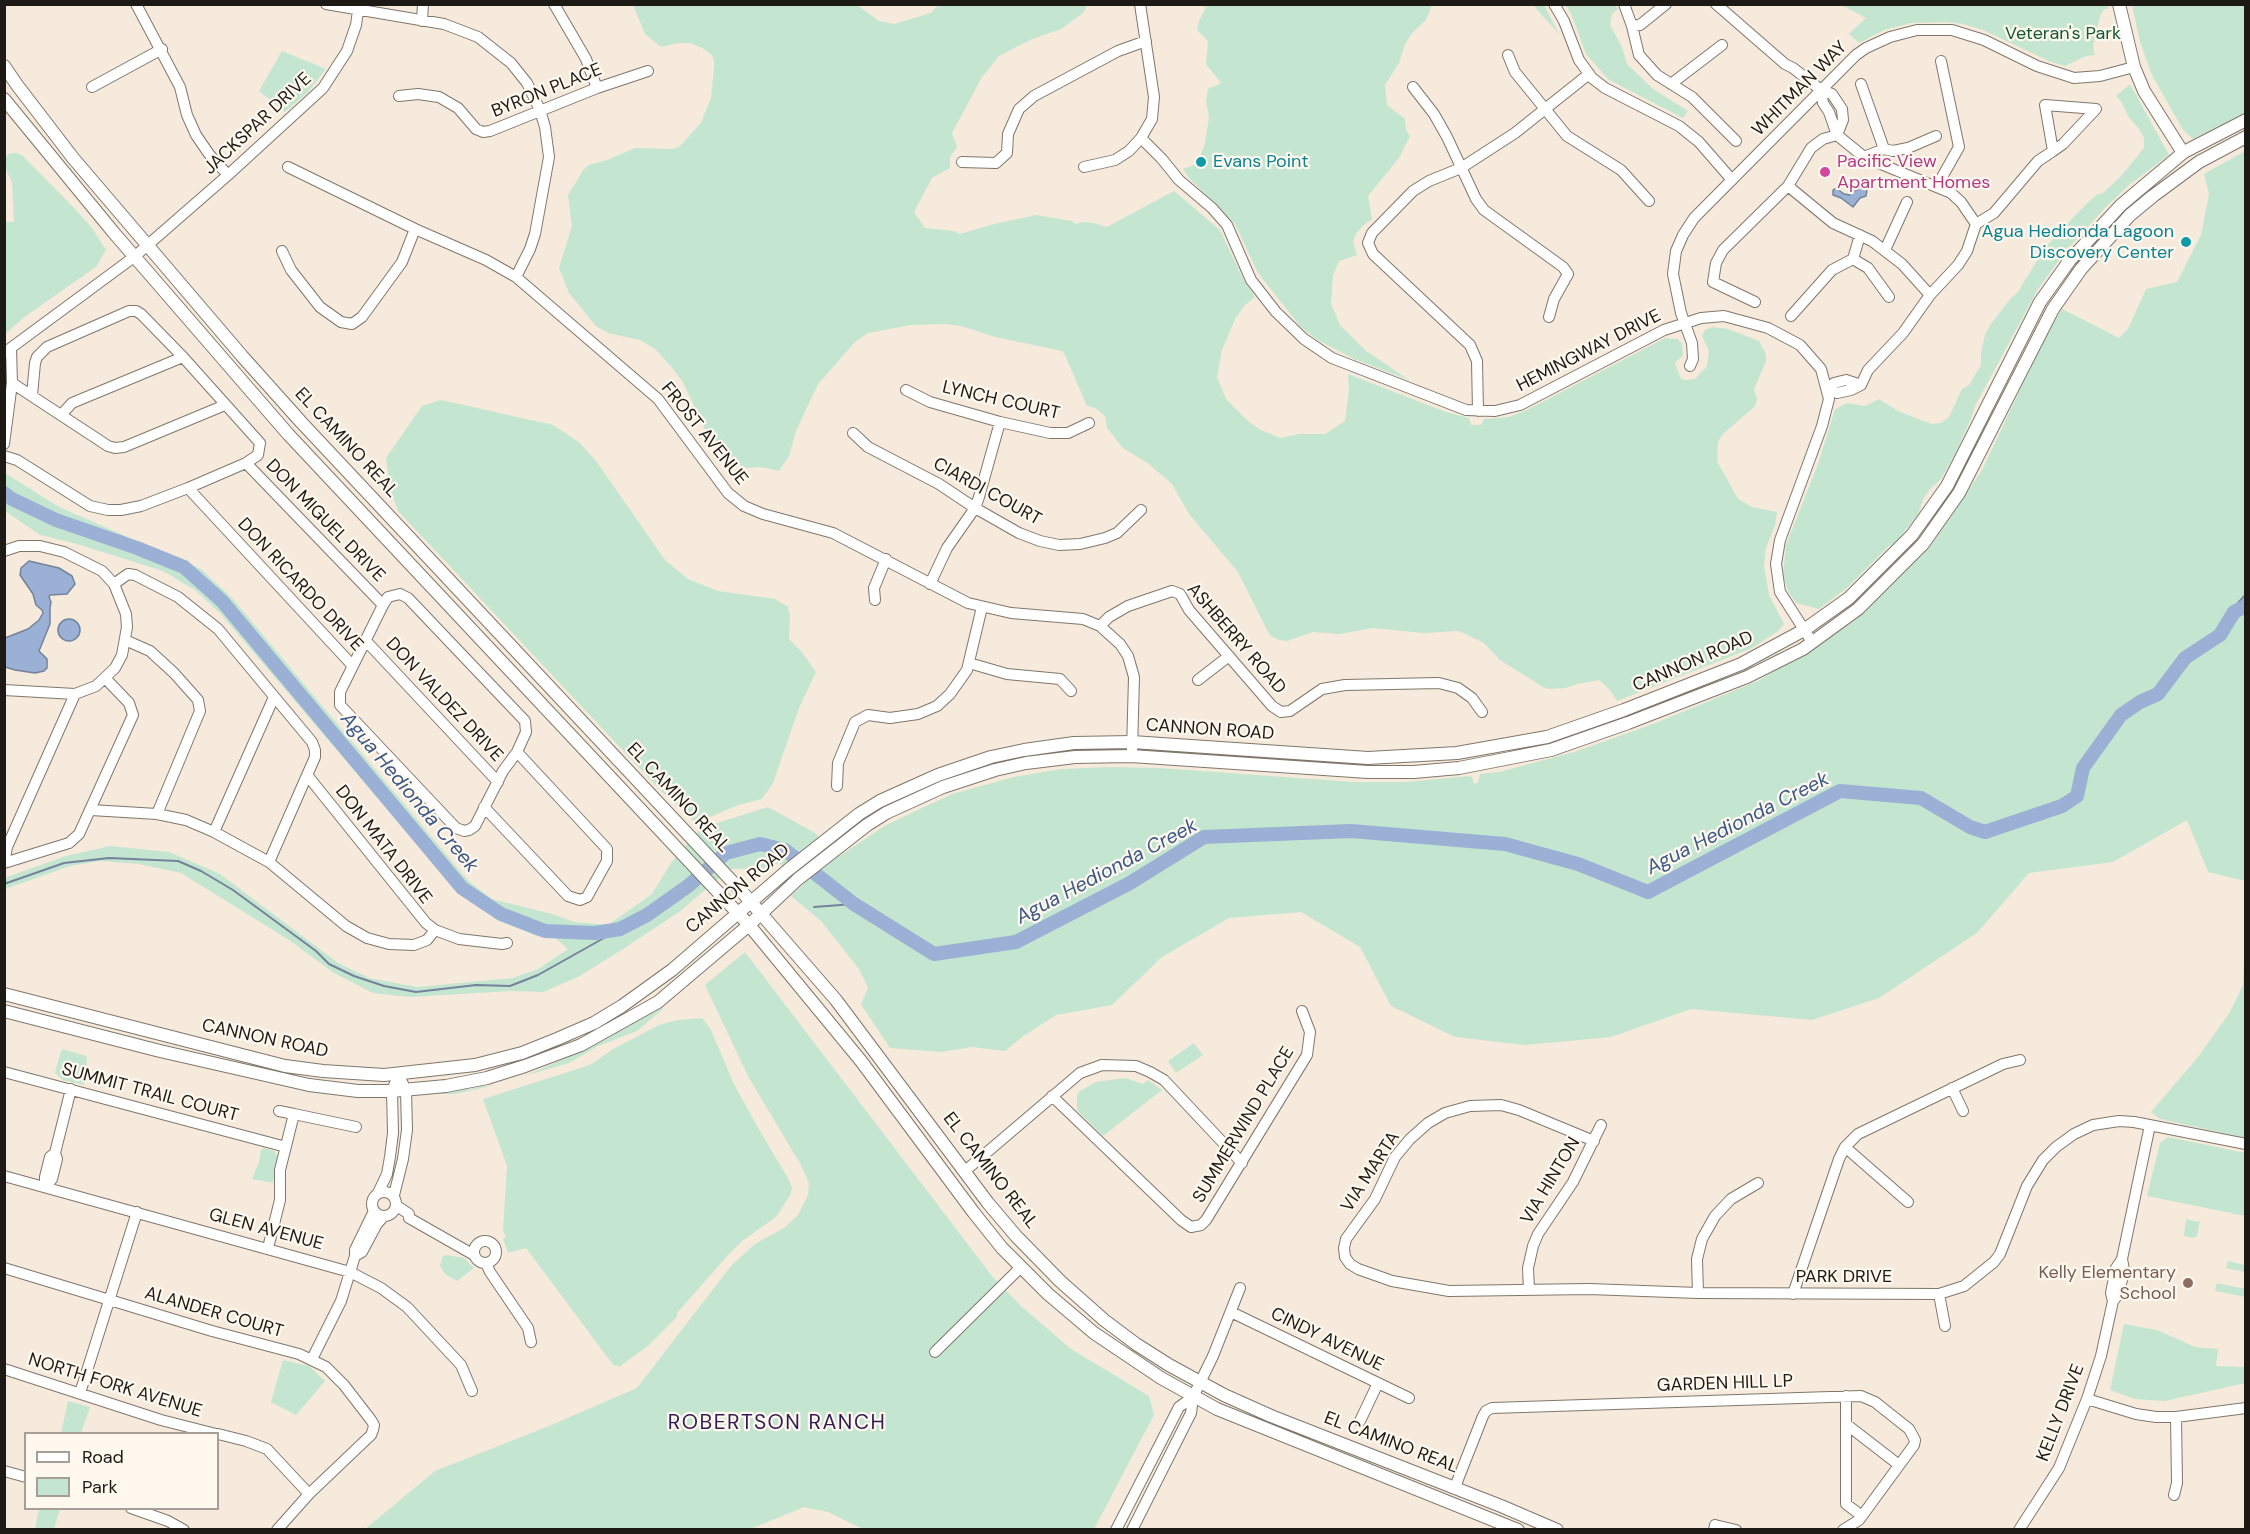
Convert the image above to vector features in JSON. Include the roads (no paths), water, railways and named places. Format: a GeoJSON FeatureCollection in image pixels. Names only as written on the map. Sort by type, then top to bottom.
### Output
{"type":"FeatureCollection","features":[{"type":"Feature","properties":{"kind":"main road"},"geometry":{"type":"LineString","coordinates":[[2119,4],[2134,67],[2144,91],[2193,166]]}},
{"type":"Feature","properties":{"kind":"main road","name":"EL CAMINO REAL"},"geometry":{"type":"LineString","coordinates":[[4,66],[73,158],[301,422],[750,901],[856,1025],[1016,1236],[1095,1313],[1136,1344],[1200,1383],[1255,1409],[1455,1487],[1557,1530]]}},
{"type":"Feature","properties":{"kind":"main road","name":"EL CAMINO REAL"},"geometry":{"type":"LineString","coordinates":[[4,99],[134,257],[288,434],[749,924],[861,1061],[974,1213],[1048,1294],[1094,1333],[1193,1397],[1265,1430],[1518,1530]]}},
{"type":"Feature","properties":{"kind":"main road","name":"CANNON ROAD"},"geometry":{"type":"LineString","coordinates":[[4,1011],[283,1081],[358,1091],[392,1091],[446,1086],[487,1078],[581,1045],[658,1002],[761,914],[798,879],[859,814],[880,801],[938,775],[991,757],[1074,743],[1132,742],[1368,758],[1457,753],[1547,736],[1624,710],[1741,664],[1804,630],[1849,598],[1912,535],[1947,486],[2040,302],[2070,260],[2121,205],[2182,150],[2246,120]]}},
{"type":"Feature","properties":{"kind":"main road","name":"CANNON ROAD"},"geometry":{"type":"LineString","coordinates":[[4,994],[285,1066],[359,1074],[398,1074],[475,1065],[522,1053],[594,1023],[672,970],[788,870],[886,813],[943,788],[995,770],[1026,763],[1075,757],[1131,756],[1368,772],[1425,771],[1503,761],[1551,750],[1628,723],[1747,677],[1812,642],[1858,609],[1923,544],[1959,493],[2058,301],[2081,269],[2130,215],[2152,196],[2193,166],[2246,137]]}},
{"type":"Feature","properties":{"kind":"street"},"geometry":{"type":"LineString","coordinates":[[136,4],[162,49],[180,87],[187,115],[196,135],[228,175]]}},
{"type":"Feature","properties":{"kind":"street"},"geometry":{"type":"LineString","coordinates":[[326,4],[444,24],[478,37],[495,48],[511,63],[527,83],[540,110],[549,143],[548,171],[535,234],[516,277]]}},
{"type":"Feature","properties":{"kind":"street"},"geometry":{"type":"LineString","coordinates":[[422,21],[423,4]]}},
{"type":"Feature","properties":{"kind":"street"},"geometry":{"type":"LineString","coordinates":[[554,4],[586,59],[597,88]]}},
{"type":"Feature","properties":{"kind":"street"},"geometry":{"type":"LineString","coordinates":[[1084,167],[1115,160],[1129,151],[1141,138],[1152,119],[1154,97],[1140,4]]}},
{"type":"Feature","properties":{"kind":"street"},"geometry":{"type":"LineString","coordinates":[[1554,4],[1564,21],[1579,60],[1589,74],[1605,88],[1679,126],[1699,142],[1732,180]]}},
{"type":"Feature","properties":{"kind":"street"},"geometry":{"type":"LineString","coordinates":[[1624,4],[1639,55],[1657,75],[1692,97],[1736,141]]}},
{"type":"Feature","properties":{"kind":"street"},"geometry":{"type":"LineString","coordinates":[[1632,26],[1640,25],[1666,4]]}},
{"type":"Feature","properties":{"kind":"street"},"geometry":{"type":"LineString","coordinates":[[1716,4],[1785,64],[1821,90],[1832,94],[1842,109],[1843,120],[1837,135]]}},
{"type":"Feature","properties":{"kind":"street","name":"JACKSPAR DRIVE"},"geometry":{"type":"LineString","coordinates":[[8,350],[148,246],[323,88],[347,51],[359,8]]}},
{"type":"Feature","properties":{"kind":"street","name":"WHITMAN WAY"},"geometry":{"type":"LineString","coordinates":[[1690,366],[1693,359],[1692,343],[1684,323],[1673,274],[1676,251],[1683,235],[1694,218],[1856,55],[1866,48],[1890,37],[1917,30],[1952,30],[1984,40],[2037,66],[2074,78],[2100,76],[2134,67]]}},
{"type":"Feature","properties":{"kind":"street"},"geometry":{"type":"LineString","coordinates":[[962,162],[996,164],[1007,153],[1008,134],[1019,109],[1034,96],[1118,51],[1146,41]]}},
{"type":"Feature","properties":{"kind":"street"},"geometry":{"type":"LineString","coordinates":[[1671,84],[1722,45]]}},
{"type":"Feature","properties":{"kind":"street"},"geometry":{"type":"LineString","coordinates":[[92,87],[162,49]]}},
{"type":"Feature","properties":{"kind":"street"},"geometry":{"type":"LineString","coordinates":[[1508,55],[1515,72],[1567,136],[1621,170],[1650,201]]}},
{"type":"Feature","properties":{"kind":"street"},"geometry":{"type":"LineString","coordinates":[[1937,186],[1959,147],[1941,61]]}},
{"type":"Feature","properties":{"kind":"street","name":"BYRON PLACE"},"geometry":{"type":"LineString","coordinates":[[399,96],[418,94],[439,97],[458,108],[476,129],[483,132],[648,71]]}},
{"type":"Feature","properties":{"kind":"street"},"geometry":{"type":"LineString","coordinates":[[1478,411],[1478,361],[1470,345],[1373,254],[1368,243],[1372,233],[1413,191],[1429,181],[1461,168],[1515,133],[1589,74]]}},
{"type":"Feature","properties":{"kind":"street"},"geometry":{"type":"LineString","coordinates":[[1861,84],[1884,149]]}},
{"type":"Feature","properties":{"kind":"street"},"geometry":{"type":"LineString","coordinates":[[1413,87],[1434,114],[1476,199],[1484,210],[1563,267],[1568,274],[1554,299],[1549,317]]}},
{"type":"Feature","properties":{"kind":"street"},"geometry":{"type":"LineString","coordinates":[[1827,390],[1834,384],[1846,380],[1861,385],[1868,370],[1903,333],[1930,295],[1958,265],[1967,251],[1976,224],[1994,213],[2038,160],[2052,152],[2063,144],[2096,109],[2044,105],[2052,152]]}},
{"type":"Feature","properties":{"kind":"street"},"geometry":{"type":"LineString","coordinates":[[1837,135],[1864,157],[1951,193],[1961,202],[1976,224]]}},
{"type":"Feature","properties":{"kind":"street"},"geometry":{"type":"LineString","coordinates":[[1755,302],[1713,282],[1716,263],[1723,250],[1788,186],[1811,148],[1823,139],[1837,135]]}},
{"type":"Feature","properties":{"kind":"street"},"geometry":{"type":"LineString","coordinates":[[1864,157],[1884,149],[1893,151],[1908,148],[1935,136]]}},
{"type":"Feature","properties":{"kind":"street","name":"HEMINGWAY DRIVE"},"geometry":{"type":"LineString","coordinates":[[1141,138],[1179,180],[1212,208],[1227,225],[1251,280],[1276,312],[1304,339],[1339,361],[1466,410],[1495,411],[1520,405],[1664,330],[1701,318],[1724,316],[1768,328],[1800,345],[1821,369],[1828,399],[1822,426],[1786,521],[1776,558],[1780,592],[1812,642]]}},
{"type":"Feature","properties":{"kind":"street","name":"FROST AVENUE"},"geometry":{"type":"LineString","coordinates":[[288,167],[415,229],[486,260],[516,277],[658,399],[728,493],[744,506],[763,514],[833,533],[968,603],[1011,613],[1083,620],[1100,627],[1120,644],[1128,656],[1134,678],[1131,756]]}},
{"type":"Feature","properties":{"kind":"street"},"geometry":{"type":"LineString","coordinates":[[1788,186],[1833,223],[1872,241],[1885,250],[1902,264],[1930,295]]}},
{"type":"Feature","properties":{"kind":"street"},"geometry":{"type":"LineString","coordinates":[[1885,250],[1907,202]]}},
{"type":"Feature","properties":{"kind":"street"},"geometry":{"type":"LineString","coordinates":[[282,251],[291,270],[320,307],[341,322],[352,324],[362,317],[402,262],[415,229]]}},
{"type":"Feature","properties":{"kind":"street"},"geometry":{"type":"LineString","coordinates":[[1791,316],[1832,270],[1853,259],[1860,235]]}},
{"type":"Feature","properties":{"kind":"street"},"geometry":{"type":"LineString","coordinates":[[1853,259],[1868,268],[1889,297]]}},
{"type":"Feature","properties":{"kind":"street","name":"DON MIGUEL DRIVE"},"geometry":{"type":"LineString","coordinates":[[32,395],[35,363],[46,347],[129,311],[141,314],[260,443],[258,455],[246,463],[383,605],[388,597],[400,594],[408,598],[525,721],[526,732],[517,752],[503,771],[484,807]]}},
{"type":"Feature","properties":{"kind":"street"},"geometry":{"type":"LineString","coordinates":[[4,444],[12,383],[8,350]]}},
{"type":"Feature","properties":{"kind":"street"},"geometry":{"type":"LineString","coordinates":[[62,414],[72,403],[183,357]]}},
{"type":"Feature","properties":{"kind":"street"},"geometry":{"type":"LineString","coordinates":[[12,383],[108,446],[118,448],[225,405]]}},
{"type":"Feature","properties":{"kind":"street","name":"LYNCH COURT"},"geometry":{"type":"LineString","coordinates":[[906,390],[930,402],[1000,422],[1050,433],[1068,433],[1089,423]]}},
{"type":"Feature","properties":{"kind":"street"},"geometry":{"type":"LineString","coordinates":[[930,584],[947,548],[975,508],[1000,422]]}},
{"type":"Feature","properties":{"kind":"street","name":"CIARDI COURT"},"geometry":{"type":"LineString","coordinates":[[853,433],[868,447],[939,484],[1019,533],[1040,541],[1059,545],[1080,544],[1117,533],[1141,510]]}},
{"type":"Feature","properties":{"kind":"street"},"geometry":{"type":"LineString","coordinates":[[4,456],[17,460],[90,506],[108,510],[141,506],[246,463]]}},
{"type":"Feature","properties":{"kind":"street","name":"DON RICARDO DRIVE"},"geometry":{"type":"LineString","coordinates":[[188,488],[353,666],[340,692],[340,705],[456,828],[464,831],[476,826],[484,807]]}},
{"type":"Feature","properties":{"kind":"street"},"geometry":{"type":"LineString","coordinates":[[4,551],[19,546],[40,546],[64,552],[102,571],[114,584],[126,614],[122,655],[106,679],[96,686],[75,694],[6,693]]}},
{"type":"Feature","properties":{"kind":"street"},"geometry":{"type":"LineString","coordinates":[[875,600],[874,588],[886,559]]}},
{"type":"Feature","properties":{"kind":"street"},"geometry":{"type":"LineString","coordinates":[[114,584],[128,574],[135,575],[178,597],[218,629],[312,742],[315,750],[307,775],[268,862]]}},
{"type":"Feature","properties":{"kind":"street","name":"ASHBERRY ROAD"},"geometry":{"type":"LineString","coordinates":[[1100,627],[1109,617],[1128,606],[1172,591],[1180,594],[1189,610],[1272,706],[1281,712],[1290,711],[1322,689],[1345,685],[1439,683],[1458,688],[1472,698],[1482,712]]}},
{"type":"Feature","properties":{"kind":"street"},"geometry":{"type":"LineString","coordinates":[[353,666],[383,605]]}},
{"type":"Feature","properties":{"kind":"street"},"geometry":{"type":"LineString","coordinates":[[837,786],[838,763],[855,722],[868,715],[890,718],[918,714],[936,706],[950,694],[967,670],[982,607]]}},
{"type":"Feature","properties":{"kind":"street"},"geometry":{"type":"LineString","coordinates":[[125,640],[150,651],[198,700],[200,711],[157,814]]}},
{"type":"Feature","properties":{"kind":"street","name":"DON VALDEZ DRIVE"},"geometry":{"type":"LineString","coordinates":[[366,641],[498,782]]}},
{"type":"Feature","properties":{"kind":"street"},"geometry":{"type":"LineString","coordinates":[[1198,680],[1229,656]]}},
{"type":"Feature","properties":{"kind":"street"},"geometry":{"type":"LineString","coordinates":[[969,663],[1007,674],[1060,679],[1071,691]]}},
{"type":"Feature","properties":{"kind":"street"},"geometry":{"type":"LineString","coordinates":[[75,694],[7,847],[6,863],[69,843],[79,834],[133,715],[129,703],[106,679]]}},
{"type":"Feature","properties":{"kind":"street"},"geometry":{"type":"LineString","coordinates":[[214,832],[274,697]]}},
{"type":"Feature","properties":{"kind":"street"},"geometry":{"type":"LineString","coordinates":[[484,807],[568,896],[580,900],[587,897],[607,861],[607,849],[517,752]]}},
{"type":"Feature","properties":{"kind":"street","name":"DON MATA DRIVE"},"geometry":{"type":"LineString","coordinates":[[307,775],[417,914],[435,930],[459,939],[507,943]]}},
{"type":"Feature","properties":{"kind":"street"},"geometry":{"type":"LineString","coordinates":[[91,810],[157,814],[186,820],[214,832],[268,862],[346,926],[367,938],[389,944],[414,945],[427,940],[435,930]]}},
{"type":"Feature","properties":{"kind":"street","name":"SUMMERWIND PLACE"},"geometry":{"type":"LineString","coordinates":[[1052,1096],[1181,1220],[1191,1227],[1201,1225],[1242,1163],[1307,1055],[1310,1032],[1302,1011]]}},
{"type":"Feature","properties":{"kind":"street"},"geometry":{"type":"LineString","coordinates":[[1793,1294],[1845,1147],[1858,1134],[2003,1064],[2020,1060]]}},
{"type":"Feature","properties":{"kind":"street"},"geometry":{"type":"LineString","coordinates":[[965,1171],[1080,1073],[1102,1065],[1136,1066],[1164,1080],[1242,1163]]}},
{"type":"Feature","properties":{"kind":"street","name":"SUMMIT TRAIL COURT"},"geometry":{"type":"LineString","coordinates":[[4,1072],[286,1147]]}},
{"type":"Feature","properties":{"kind":"street"},"geometry":{"type":"LineString","coordinates":[[312,1359],[341,1302],[355,1250],[388,1208],[403,1159],[407,1130],[406,1090],[398,1074]]}},
{"type":"Feature","properties":{"kind":"street"},"geometry":{"type":"LineString","coordinates":[[398,1074],[392,1091],[393,1133],[387,1174],[372,1199],[406,1220],[409,1218],[459,1246],[475,1249],[487,1241],[495,1247],[494,1257],[486,1263]]}},
{"type":"Feature","properties":{"kind":"street"},"geometry":{"type":"LineString","coordinates":[[1952,1088],[1964,1111]]}},
{"type":"Feature","properties":{"kind":"street"},"geometry":{"type":"LineString","coordinates":[[45,1186],[52,1179],[57,1159],[55,1153],[71,1089]]}},
{"type":"Feature","properties":{"kind":"street","name":"VIA MARTA"},"geometry":{"type":"LineString","coordinates":[[1358,1269],[1345,1257],[1346,1239],[1375,1199],[1395,1157],[1428,1123],[1445,1113],[1470,1106],[1501,1106],[1519,1110],[1594,1141]]}},
{"type":"Feature","properties":{"kind":"street"},"geometry":{"type":"LineString","coordinates":[[279,1111],[356,1127]]}},
{"type":"Feature","properties":{"kind":"street"},"geometry":{"type":"LineString","coordinates":[[268,1248],[280,1200],[280,1170],[294,1114]]}},
{"type":"Feature","properties":{"kind":"street","name":"PARK DRIVE"},"geometry":{"type":"LineString","coordinates":[[1358,1269],[1410,1286],[1449,1291],[1589,1289],[1698,1293],[1939,1294],[1964,1287],[1994,1262],[2000,1254],[2027,1186],[2043,1160],[2074,1134],[2093,1125],[2119,1121],[2246,1144]]}},
{"type":"Feature","properties":{"kind":"street","name":"VIA HINTON"},"geometry":{"type":"LineString","coordinates":[[1529,1290],[1528,1268],[1538,1234],[1573,1182],[1602,1125]]}},
{"type":"Feature","properties":{"kind":"street","name":"KELLY DRIVE"},"geometry":{"type":"LineString","coordinates":[[2019,1530],[2059,1467],[2087,1399],[2101,1356],[2113,1301],[2111,1293],[2116,1268],[2122,1259],[2151,1125]]}},
{"type":"Feature","properties":{"kind":"street"},"geometry":{"type":"LineString","coordinates":[[1845,1147],[1908,1202]]}},
{"type":"Feature","properties":{"kind":"street","name":"GLEN AVENUE"},"geometry":{"type":"LineString","coordinates":[[4,1176],[350,1272],[381,1288],[406,1308],[461,1365],[472,1391]]}},
{"type":"Feature","properties":{"kind":"street"},"geometry":{"type":"LineString","coordinates":[[1698,1293],[1697,1259],[1702,1239],[1715,1216],[1731,1199],[1758,1183]]}},
{"type":"Feature","properties":{"kind":"street"},"geometry":{"type":"LineString","coordinates":[[378,1192],[386,1191],[388,1208]]}},
{"type":"Feature","properties":{"kind":"street"},"geometry":{"type":"LineString","coordinates":[[80,1393],[137,1212]]}},
{"type":"Feature","properties":{"kind":"street"},"geometry":{"type":"LineString","coordinates":[[475,1249],[477,1260],[486,1263],[528,1328],[531,1342]]}},
{"type":"Feature","properties":{"kind":"street"},"geometry":{"type":"LineString","coordinates":[[935,1352],[1021,1267]]}},
{"type":"Feature","properties":{"kind":"street","name":"ALANDER COURT"},"geometry":{"type":"LineString","coordinates":[[4,1268],[312,1359],[326,1367],[344,1385],[374,1425],[366,1439],[309,1494]]}},
{"type":"Feature","properties":{"kind":"street"},"geometry":{"type":"LineString","coordinates":[[1132,1530],[1191,1413],[1193,1397],[1240,1288]]}},
{"type":"Feature","properties":{"kind":"street"},"geometry":{"type":"LineString","coordinates":[[1939,1294],[1945,1326]]}},
{"type":"Feature","properties":{"kind":"street","name":"CINDY AVENUE"},"geometry":{"type":"LineString","coordinates":[[1231,1312],[1408,1398]]}},
{"type":"Feature","properties":{"kind":"street","name":"NORTH FORK AVENUE"},"geometry":{"type":"LineString","coordinates":[[4,1369],[161,1420],[209,1432]]}},
{"type":"Feature","properties":{"kind":"street"},"geometry":{"type":"LineString","coordinates":[[1360,1421],[1378,1383]]}},
{"type":"Feature","properties":{"kind":"street"},"geometry":{"type":"LineString","coordinates":[[1846,1396],[1846,1504],[1862,1516]]}},
{"type":"Feature","properties":{"kind":"street","name":"GARDEN HILL LP"},"geometry":{"type":"LineString","coordinates":[[1455,1487],[1483,1416],[1492,1408],[1861,1396],[1875,1402],[1914,1434],[1914,1445],[1862,1516],[1843,1530]]}},
{"type":"Feature","properties":{"kind":"street"},"geometry":{"type":"LineString","coordinates":[[1116,1530],[1178,1408],[1193,1397]]}},
{"type":"Feature","properties":{"kind":"street"},"geometry":{"type":"LineString","coordinates":[[2087,1399],[2136,1414],[2176,1417],[2246,1408]]}},
{"type":"Feature","properties":{"kind":"street"},"geometry":{"type":"LineString","coordinates":[[2174,1495],[2177,1483],[2176,1417]]}},
{"type":"Feature","properties":{"kind":"street"},"geometry":{"type":"LineString","coordinates":[[1846,1424],[1899,1465]]}},
{"type":"Feature","properties":{"kind":"street","name":"NORTH FORK AVENUE"},"geometry":{"type":"LineString","coordinates":[[219,1434],[267,1449],[309,1494]]}},
{"type":"Feature","properties":{"kind":"street"},"geometry":{"type":"LineString","coordinates":[[4,1471],[24,1477]]}},
{"type":"Feature","properties":{"kind":"street"},"geometry":{"type":"LineString","coordinates":[[277,1530],[309,1494]]}},
{"type":"Feature","properties":{"kind":"street"},"geometry":{"type":"LineString","coordinates":[[134,1510],[168,1521],[183,1530]]}},
{"type":"Feature","properties":{"kind":"street"},"geometry":{"type":"LineString","coordinates":[[1714,1530],[1716,1525],[1736,1530]]}},
{"type":"Feature","properties":{"kind":"water"},"geometry":{"type":"Polygon","coordinates":[[[1862,183],[1867,190],[1866,196],[1860,198],[1853,207],[1833,195],[1833,190],[1836,188],[1850,195],[1862,183]]]}},
{"type":"Feature","properties":{"kind":"water"},"geometry":{"type":"Polygon","coordinates":[[[29,561],[59,568],[72,576],[75,584],[67,594],[50,595],[49,597],[51,602],[50,624],[39,651],[47,659],[47,668],[35,673],[5,667],[5,638],[28,629],[39,620],[43,613],[36,605],[33,594],[20,575],[21,568],[29,561]]]}},
{"type":"Feature","properties":{"kind":"water"},"geometry":{"type":"Polygon","coordinates":[[[2245,595],[2245,611],[2224,618],[2243,597],[2245,595]]]}},
{"type":"Feature","properties":{"kind":"water"},"geometry":{"type":"Polygon","coordinates":[[[69,619],[77,622],[80,630],[77,638],[69,641],[61,638],[58,630],[61,622],[69,619]]]}},
{"type":"Feature","properties":{"kind":"waterway","name":"Agua Hedionda Creek"},"geometry":{"type":"LineString","coordinates":[[4,493],[56,520],[184,567],[222,601],[462,888],[501,914],[545,931],[595,933],[620,929],[647,915],[688,886],[726,853],[760,844],[785,850],[854,904],[934,954],[1016,942],[1130,883],[1204,837],[1351,831],[1505,844],[1578,864],[1648,892],[1840,791],[1921,798],[1970,827],[1985,832],[2062,806],[2077,796],[2083,768],[2121,715],[2140,702],[2158,694],[2185,658],[2220,635],[2234,612],[2246,606]]}},
{"type":"Feature","properties":{"kind":"waterway"},"geometry":{"type":"LineString","coordinates":[[4,884],[64,863],[109,858],[178,861],[201,871],[233,890],[316,951],[329,964],[354,976],[384,986],[416,992],[476,985],[510,986],[538,975],[620,929]]}},
{"type":"Feature","properties":{"kind":"waterway"},"geometry":{"type":"LineString","coordinates":[[814,907],[854,904]]}},
{"type":"Feature","properties":{"kind":"place","name":"Evans Point"},"geometry":{"type":"Point","coordinates":[1201,162]}},
{"type":"Feature","properties":{"kind":"place","name":"Pacific View Apartment Homes"},"geometry":{"type":"Point","coordinates":[1825,172]}},
{"type":"Feature","properties":{"kind":"place","name":"Agua Hedionda Lagoon Discovery Center"},"geometry":{"type":"Point","coordinates":[2186,242]}},
{"type":"Feature","properties":{"kind":"place","name":"Kelly Elementary School"},"geometry":{"type":"Point","coordinates":[2188,1283]}},
{"type":"Feature","properties":{"kind":"district","name":"ROBERTSON RANCH"},"geometry":{"type":"Point","coordinates":[777,1423]}},
{"type":"Feature","properties":{"kind":"park label","name":"Veteran's Park"},"geometry":{"type":"Point","coordinates":[2063,34]}}]}
